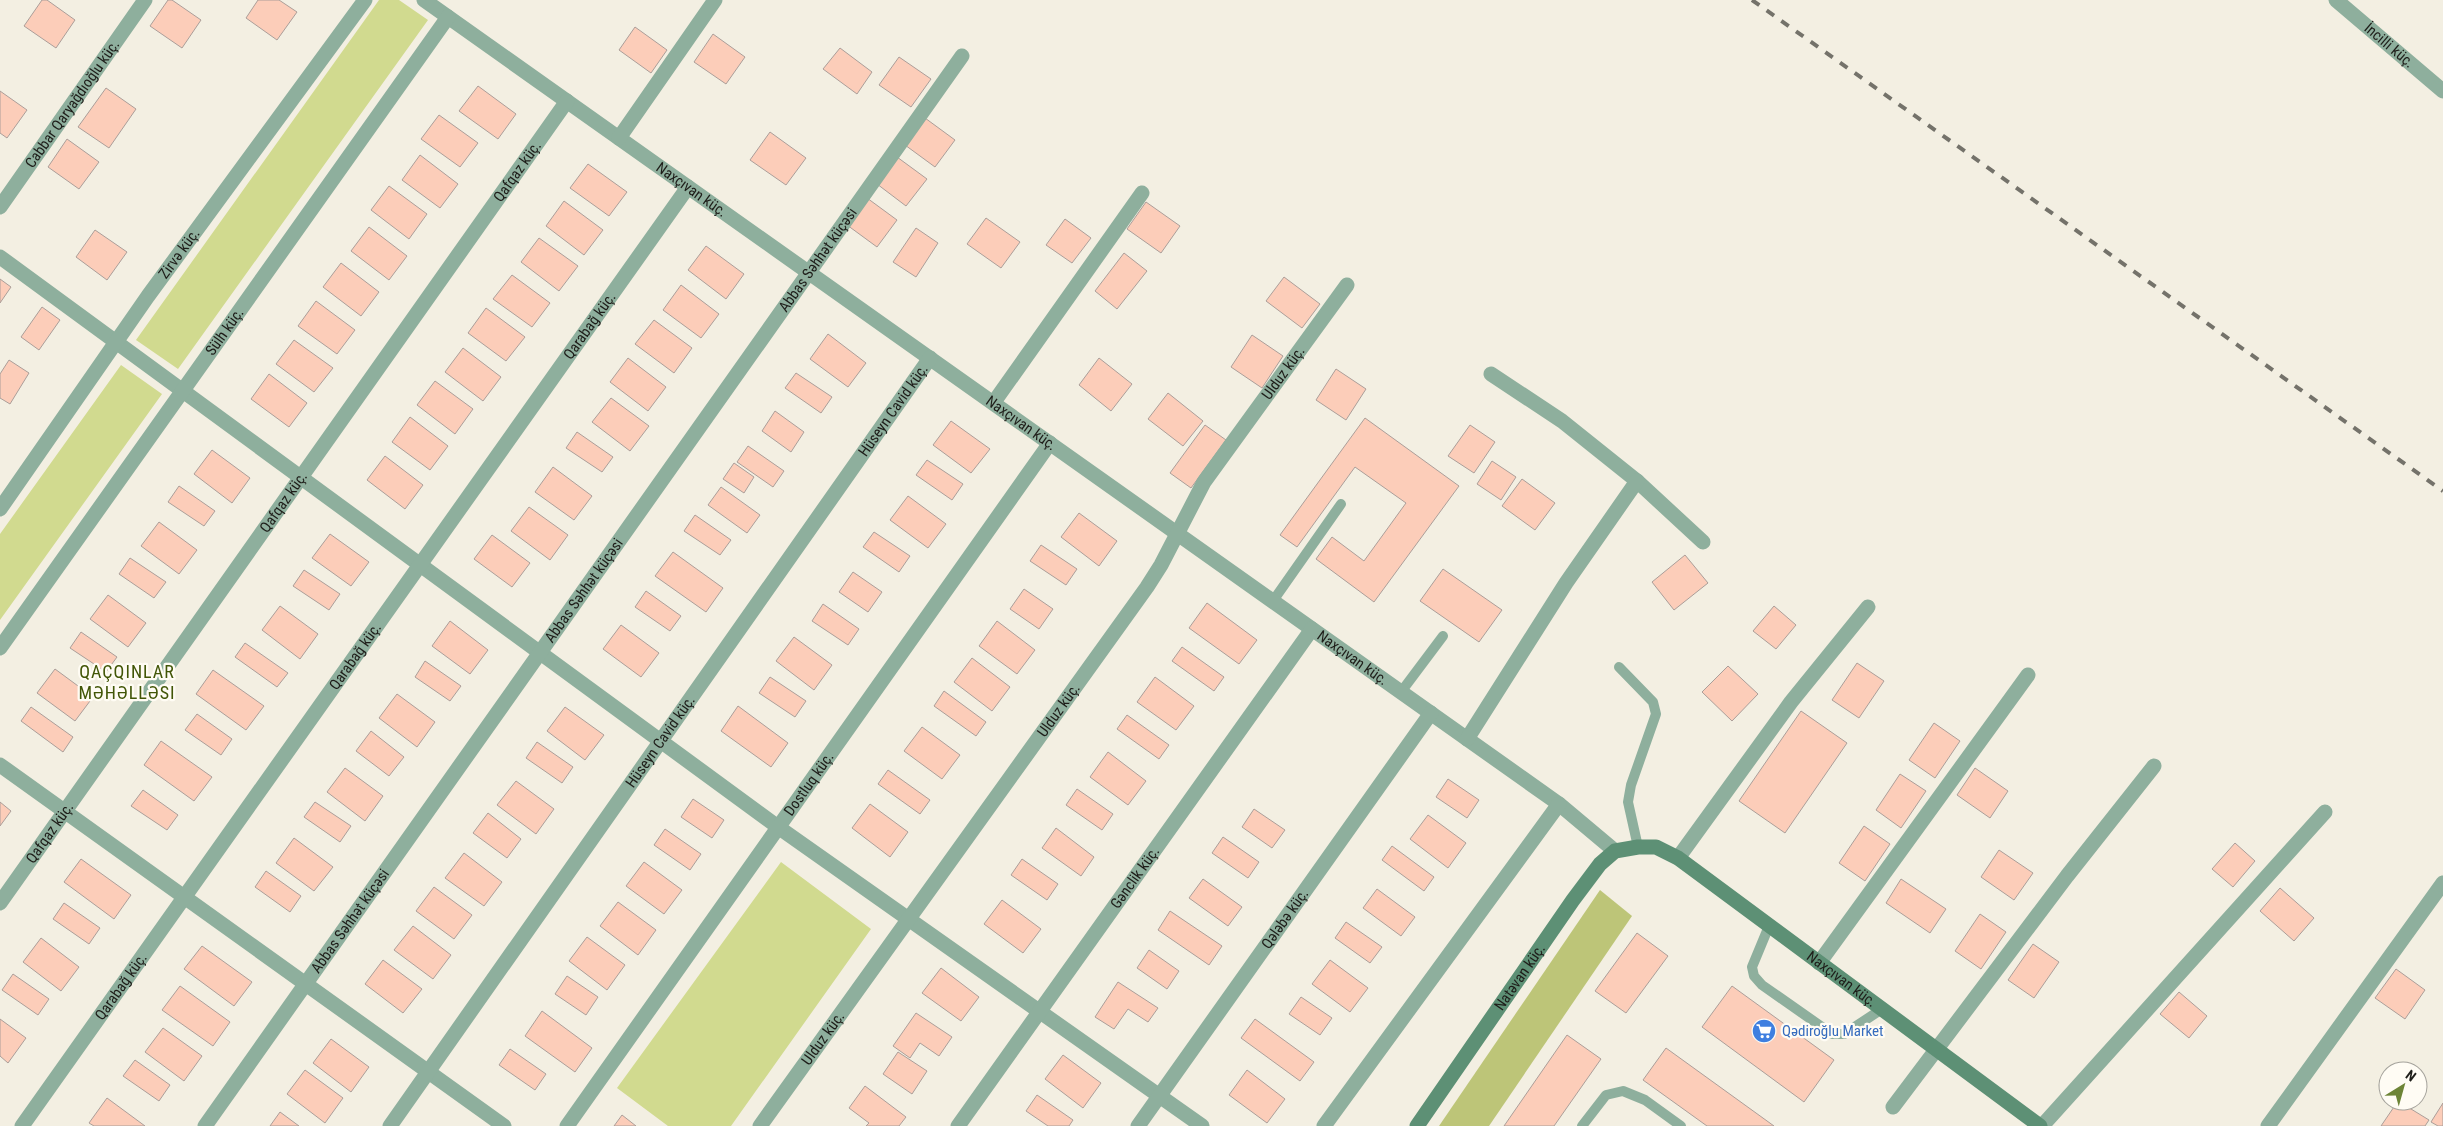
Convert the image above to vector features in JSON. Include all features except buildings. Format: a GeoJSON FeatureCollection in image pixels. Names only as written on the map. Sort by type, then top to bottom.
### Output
{"type":"FeatureCollection","features":[{"type":"Feature","properties":{"kind":"street","name":"Cabbar Qaryağdıoğlu küç."},"geometry":{"type":"LineString","coordinates":[[0,207],[145,0]]}},
{"type":"Feature","properties":{"kind":"street","name":"Zirvə küç."},"geometry":{"type":"LineString","coordinates":[[0,509],[116,342],[364,0]]}},
{"type":"Feature","properties":{"kind":"street"},"geometry":{"type":"LineString","coordinates":[[619,138],[715,0]]}},
{"type":"Feature","properties":{"kind":"street","name":"İncilli küç."},"geometry":{"type":"LineString","coordinates":[[2336,0],[2443,91]]}},
{"type":"Feature","properties":{"kind":"street","name":"Naxçıvan küç."},"geometry":{"type":"LineString","coordinates":[[430,2],[448,17],[1467,738],[1559,804],[1615,852]]}},
{"type":"Feature","properties":{"kind":"street","name":"Sülh küç."},"geometry":{"type":"LineString","coordinates":[[0,648],[448,17]]}},
{"type":"Feature","properties":{"kind":"street","name":"Abbas Səhhət küçəsi"},"geometry":{"type":"LineString","coordinates":[[206,1126],[962,56]]}},
{"type":"Feature","properties":{"kind":"street","name":"Qafqaz küç."},"geometry":{"type":"LineString","coordinates":[[0,903],[567,101]]}},
{"type":"Feature","properties":{"kind":"street","name":"Qarabağ küç."},"geometry":{"type":"LineString","coordinates":[[22,1126],[688,187]]}},
{"type":"Feature","properties":{"kind":"street"},"geometry":{"type":"LineString","coordinates":[[994,402],[1142,193]]}},
{"type":"Feature","properties":{"kind":"street"},"geometry":{"type":"LineString","coordinates":[[0,257],[778,827],[1202,1126]]}},
{"type":"Feature","properties":{"kind":"street","name":"Ulduz küç."},"geometry":{"type":"LineString","coordinates":[[760,1126],[1147,587],[1161,565],[1204,482],[1347,285]]}},
{"type":"Feature","properties":{"kind":"street","name":"Hüseyn Cavid küç."},"geometry":{"type":"LineString","coordinates":[[390,1126],[930,358]]}},
{"type":"Feature","properties":{"kind":"street"},"geometry":{"type":"LineString","coordinates":[[1490,374],[1562,421],[1637,481],[1703,542]]}},
{"type":"Feature","properties":{"kind":"street","name":"Dostluq küç."},"geometry":{"type":"LineString","coordinates":[[567,1126],[1050,443]]}},
{"type":"Feature","properties":{"kind":"street"},"geometry":{"type":"LineString","coordinates":[[1467,738],[1566,583],[1637,481]]}},
{"type":"Feature","properties":{"kind":"street"},"geometry":{"type":"LineString","coordinates":[[1678,858],[1791,702],[1868,606]]}},
{"type":"Feature","properties":{"kind":"street","name":"Gənclik küç."},"geometry":{"type":"LineString","coordinates":[[958,1126],[1312,628]]}},
{"type":"Feature","properties":{"kind":"street"},"geometry":{"type":"LineString","coordinates":[[1819,964],[2028,675]]}},
{"type":"Feature","properties":{"kind":"street","name":"Qələbə küç."},"geometry":{"type":"LineString","coordinates":[[1138,1126],[1431,713]]}},
{"type":"Feature","properties":{"kind":"street"},"geometry":{"type":"LineString","coordinates":[[0,765],[504,1126]]}},
{"type":"Feature","properties":{"kind":"street"},"geometry":{"type":"LineString","coordinates":[[1893,1107],[2067,876],[2154,766]]}},
{"type":"Feature","properties":{"kind":"street"},"geometry":{"type":"LineString","coordinates":[[1324,1126],[1559,804]]}},
{"type":"Feature","properties":{"kind":"street"},"geometry":{"type":"LineString","coordinates":[[2041,1126],[2325,812]]}},
{"type":"Feature","properties":{"kind":"street","name":"Naxçıvan küç."},"geometry":{"type":"LineString","coordinates":[[1638,847],[1656,847],[1678,858],[1819,964],[2041,1126]]}},
{"type":"Feature","properties":{"kind":"street","name":"Natəvan küç."},"geometry":{"type":"LineString","coordinates":[[1417,1126],[1573,900],[1600,864],[1615,852],[1638,847]]}},
{"type":"Feature","properties":{"kind":"street"},"geometry":{"type":"LineString","coordinates":[[2268,1126],[2443,883]]}},
{"type":"Feature","properties":{"kind":"lane"},"geometry":{"type":"LineString","coordinates":[[1273,600],[1341,504]]}},
{"type":"Feature","properties":{"kind":"lane"},"geometry":{"type":"LineString","coordinates":[[1401,692],[1443,636]]}},
{"type":"Feature","properties":{"kind":"lane"},"geometry":{"type":"LineString","coordinates":[[1619,667],[1653,702],[1656,714],[1631,785],[1628,802],[1638,847]]}},
{"type":"Feature","properties":{"kind":"lane"},"geometry":{"type":"LineString","coordinates":[[1769,926],[1752,967],[1754,976],[1762,985],[1832,1034],[1844,1034],[1882,1009]]}},
{"type":"Feature","properties":{"kind":"lane"},"geometry":{"type":"LineString","coordinates":[[1582,1126],[1606,1095],[1623,1092],[1645,1100],[1681,1126]]}},
{"type":"Feature","properties":{"kind":"green space"},"geometry":{"type":"Polygon","coordinates":[[[379,0],[399,0],[428,20],[178,369],[136,340],[379,0]]]}},
{"type":"Feature","properties":{"kind":"green space"},"geometry":{"type":"Polygon","coordinates":[[[121,365],[162,394],[0,620],[0,534],[121,365]]]}},
{"type":"Feature","properties":{"kind":"green space"},"geometry":{"type":"Polygon","coordinates":[[[781,862],[871,929],[731,1126],[668,1126],[617,1088],[781,862]]]}},
{"type":"Feature","properties":{"kind":"green space"},"geometry":{"type":"Polygon","coordinates":[[[1600,890],[1632,916],[1489,1126],[1439,1126],[1600,890]]]}},
{"type":"Feature","properties":{"kind":"railway"},"geometry":{"type":"LineString","coordinates":[[1752,0],[2443,491]]}},
{"type":"Feature","properties":{"kind":"place","name":"Qədiroğlu Market"},"geometry":{"type":"Point","coordinates":[1764,1031]}},
{"type":"Feature","properties":{"kind":"district","name":"QAÇQINLAR MƏHƏLLƏSI"},"geometry":{"type":"Point","coordinates":[127,682]}}]}
